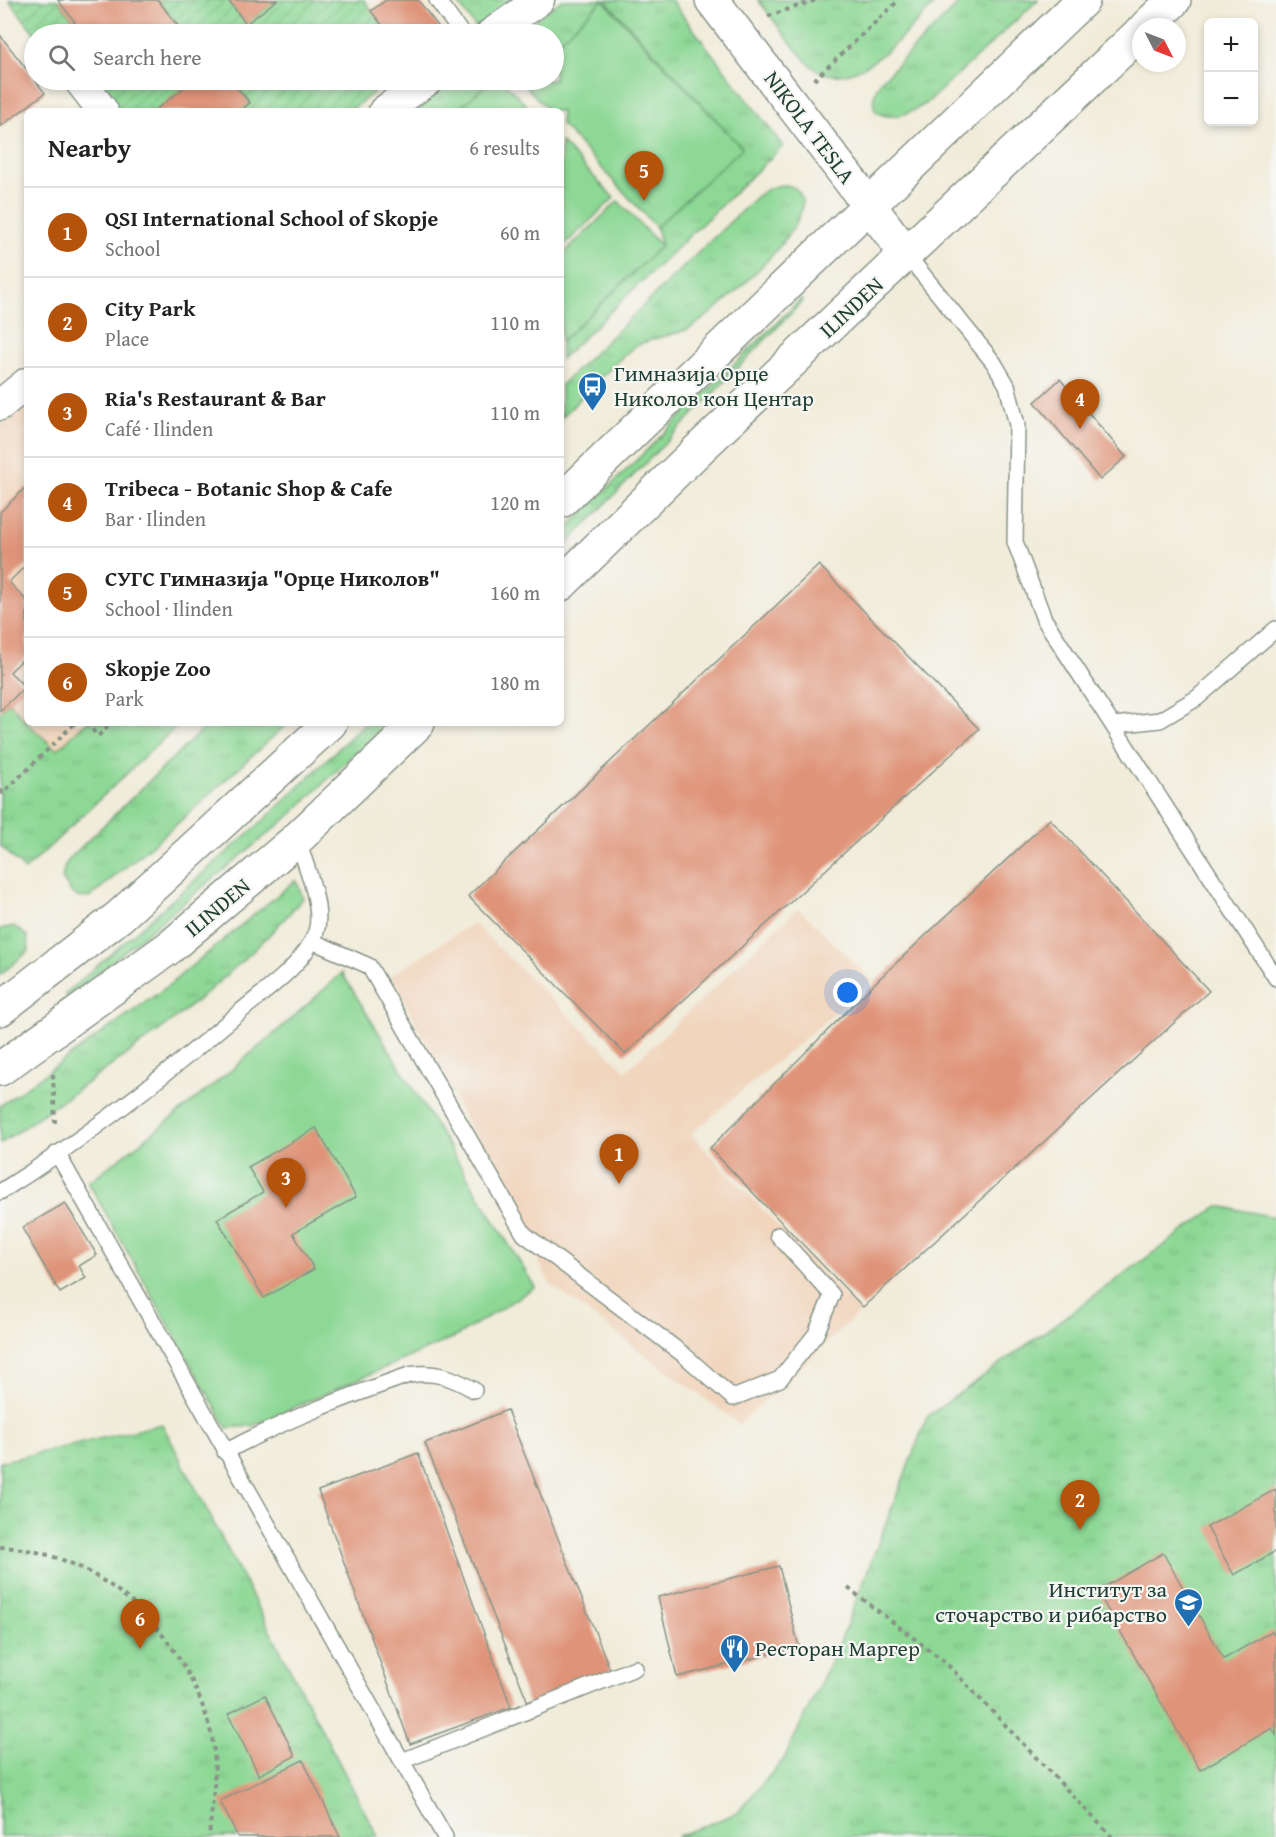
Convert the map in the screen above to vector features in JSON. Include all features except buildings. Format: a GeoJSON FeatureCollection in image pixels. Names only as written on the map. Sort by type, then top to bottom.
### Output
{"type":"FeatureCollection","features":[{"type":"Feature","properties":{"kind":"street"},"geometry":{"type":"LineString","coordinates":[[505,24],[539,0]]}},
{"type":"Feature","properties":{"kind":"street","name":"NIKOLA TESLA"},"geometry":{"type":"LineString","coordinates":[[712,0],[907,255]]}},
{"type":"Feature","properties":{"kind":"street"},"geometry":{"type":"LineString","coordinates":[[564,498],[1083,0]]}},
{"type":"Feature","properties":{"kind":"street"},"geometry":{"type":"LineString","coordinates":[[1155,18],[1174,0]]}},
{"type":"Feature","properties":{"kind":"street","name":"ILINDEN"},"geometry":{"type":"LineString","coordinates":[[564,581],[697,451],[1132,41]]}},
{"type":"Feature","properties":{"kind":"street"},"geometry":{"type":"LineString","coordinates":[[87,90],[101,108]]}},
{"type":"Feature","properties":{"kind":"street"},"geometry":{"type":"LineString","coordinates":[[388,108],[414,90]]}},
{"type":"Feature","properties":{"kind":"street"},"geometry":{"type":"LineString","coordinates":[[0,405],[24,385]]}},
{"type":"Feature","properties":{"kind":"street"},"geometry":{"type":"LineString","coordinates":[[0,1009],[120,916],[327,726]]}},
{"type":"Feature","properties":{"kind":"street","name":"ILINDEN"},"geometry":{"type":"LineString","coordinates":[[0,1069],[170,947],[297,839],[415,726]]}},
{"type":"Feature","properties":{"kind":"lane"},"geometry":{"type":"LineString","coordinates":[[437,0],[455,24]]}},
{"type":"Feature","properties":{"kind":"lane"},"geometry":{"type":"LineString","coordinates":[[907,255],[994,363],[1007,385],[1017,425],[1015,542],[1044,619],[1274,972]]}},
{"type":"Feature","properties":{"kind":"lane"},"geometry":{"type":"LineString","coordinates":[[1114,725],[1160,720],[1197,698],[1276,628]]}},
{"type":"Feature","properties":{"kind":"lane"},"geometry":{"type":"LineString","coordinates":[[0,1192],[126,1105],[196,1050],[288,969],[312,941],[317,930],[318,913],[297,839]]}},
{"type":"Feature","properties":{"kind":"lane"},"geometry":{"type":"LineString","coordinates":[[312,941],[369,966],[524,1234],[684,1355],[733,1398],[780,1380],[816,1334],[832,1295],[778,1235]]}},
{"type":"Feature","properties":{"kind":"lane"},"geometry":{"type":"LineString","coordinates":[[57,1153],[445,1837]]}},
{"type":"Feature","properties":{"kind":"lane"},"geometry":{"type":"LineString","coordinates":[[225,1452],[265,1430],[314,1409],[409,1375],[426,1372],[443,1375],[474,1390]]}},
{"type":"Feature","properties":{"kind":"lane"},"geometry":{"type":"LineString","coordinates":[[402,1761],[635,1668]]}},
{"type":"Feature","properties":{"kind":"path"},"geometry":{"type":"LineString","coordinates":[[763,18],[816,0]]}},
{"type":"Feature","properties":{"kind":"path"},"geometry":{"type":"LineString","coordinates":[[814,81],[899,0]]}},
{"type":"Feature","properties":{"kind":"path"},"geometry":{"type":"LineString","coordinates":[[0,790],[3,793],[72,726]]}},
{"type":"Feature","properties":{"kind":"path"},"geometry":{"type":"LineString","coordinates":[[89,726],[98,736],[109,726]]}},
{"type":"Feature","properties":{"kind":"path"},"geometry":{"type":"LineString","coordinates":[[50,1034],[57,1153]]}},
{"type":"Feature","properties":{"kind":"path"},"geometry":{"type":"LineString","coordinates":[[0,1547],[51,1555],[82,1569],[134,1605],[168,1640],[192,1682],[211,1734],[215,1769],[209,1837]]}},
{"type":"Feature","properties":{"kind":"path"},"geometry":{"type":"LineString","coordinates":[[848,1588],[945,1662],[1112,1837]]}},
{"type":"Feature","properties":{"kind":"shaded area"},"geometry":{"type":"Polygon","coordinates":[[[24,396],[24,726],[177,726],[25,870],[0,845],[0,416],[24,396]]]}},
{"type":"Feature","properties":{"kind":"shaded area"},"geometry":{"type":"Polygon","coordinates":[[[798,908],[873,981],[691,1134],[860,1312],[739,1424],[550,1284],[391,975],[473,923],[626,1071],[798,908]]]}},
{"type":"Feature","properties":{"kind":"green space"},"geometry":{"type":"Polygon","coordinates":[[[9,0],[58,0],[75,22],[72,24],[27,24],[9,0]]]}},
{"type":"Feature","properties":{"kind":"green space"},"geometry":{"type":"Polygon","coordinates":[[[158,0],[228,0],[246,24],[177,24],[158,0]]]}},
{"type":"Feature","properties":{"kind":"green space"},"geometry":{"type":"Polygon","coordinates":[[[277,0],[364,0],[382,24],[246,24],[277,0]]]}},
{"type":"Feature","properties":{"kind":"green space"},"geometry":{"type":"Polygon","coordinates":[[[456,0],[515,0],[484,24],[473,24],[456,0]]]}},
{"type":"Feature","properties":{"kind":"green space"},"geometry":{"type":"Polygon","coordinates":[[[562,0],[603,0],[564,37],[564,24],[529,24],[562,0]]]}},
{"type":"Feature","properties":{"kind":"green space"},"geometry":{"type":"Polygon","coordinates":[[[603,0],[742,148],[656,227],[564,127],[564,108],[546,108],[529,90],[564,90],[564,37],[603,0]]]}},
{"type":"Feature","properties":{"kind":"green space"},"geometry":{"type":"Polygon","coordinates":[[[605,0],[671,0],[783,146],[564,356],[564,339],[661,246],[656,227],[742,148],[605,0]]]}},
{"type":"Feature","properties":{"kind":"green space"},"geometry":{"type":"Polygon","coordinates":[[[758,0],[938,0],[878,58],[860,69],[842,75],[824,73],[807,62],[758,0]]]}},
{"type":"Feature","properties":{"kind":"green space"},"geometry":{"type":"Polygon","coordinates":[[[962,0],[1038,0],[927,103],[896,116],[876,112],[873,100],[881,81],[962,0]]]}},
{"type":"Feature","properties":{"kind":"green space"},"geometry":{"type":"Polygon","coordinates":[[[100,90],[181,90],[159,108],[114,108],[100,90]]]}},
{"type":"Feature","properties":{"kind":"green space"},"geometry":{"type":"Polygon","coordinates":[[[239,90],[377,90],[353,108],[244,108],[250,103],[239,90]]]}},
{"type":"Feature","properties":{"kind":"green space"},"geometry":{"type":"Polygon","coordinates":[[[439,90],[480,90],[460,108],[414,108],[439,90]]]}},
{"type":"Feature","properties":{"kind":"green space"},"geometry":{"type":"Polygon","coordinates":[[[480,90],[512,90],[529,108],[460,108],[480,90]]]}},
{"type":"Feature","properties":{"kind":"green space"},"geometry":{"type":"Polygon","coordinates":[[[564,145],[614,198],[564,245],[564,145]]]}},
{"type":"Feature","properties":{"kind":"green space"},"geometry":{"type":"Polygon","coordinates":[[[782,185],[797,190],[802,199],[801,213],[792,230],[759,270],[720,306],[690,328],[646,341],[634,347],[564,415],[564,382],[756,197],[769,188],[782,185]]]}},
{"type":"Feature","properties":{"kind":"green space"},"geometry":{"type":"Polygon","coordinates":[[[618,201],[661,246],[564,339],[564,253],[618,201]]]}},
{"type":"Feature","properties":{"kind":"green space"},"geometry":{"type":"Polygon","coordinates":[[[801,299],[803,301],[564,547],[564,531],[801,299]]]}},
{"type":"Feature","properties":{"kind":"green space"},"geometry":{"type":"Polygon","coordinates":[[[9,702],[24,720],[24,726],[30,726],[57,750],[82,726],[177,726],[25,870],[0,845],[0,711],[9,702]]]}},
{"type":"Feature","properties":{"kind":"green space"},"geometry":{"type":"Polygon","coordinates":[[[206,726],[285,726],[176,825],[90,897],[79,898],[71,892],[62,878],[65,865],[206,726]]]}},
{"type":"Feature","properties":{"kind":"green space"},"geometry":{"type":"Polygon","coordinates":[[[362,726],[384,726],[286,819],[67,998],[65,994],[266,818],[362,726]]]}},
{"type":"Feature","properties":{"kind":"green space"},"geometry":{"type":"Polygon","coordinates":[[[296,880],[303,898],[235,968],[198,1000],[120,1060],[0,1144],[0,1106],[165,988],[296,880]]]}},
{"type":"Feature","properties":{"kind":"green space"},"geometry":{"type":"Polygon","coordinates":[[[14,926],[27,936],[29,951],[0,975],[0,929],[14,926]]]}},
{"type":"Feature","properties":{"kind":"green space"},"geometry":{"type":"Polygon","coordinates":[[[342,973],[535,1287],[457,1336],[252,1426],[227,1428],[88,1182],[218,1081],[342,973]]]}},
{"type":"Feature","properties":{"kind":"green space"},"geometry":{"type":"Polygon","coordinates":[[[1218,1206],[1276,1217],[1276,1837],[676,1837],[737,1813],[784,1759],[840,1642],[927,1417],[1218,1206]]]}},
{"type":"Feature","properties":{"kind":"green space"},"geometry":{"type":"Polygon","coordinates":[[[162,1424],[378,1837],[0,1837],[0,1462],[162,1424]]]}},
{"type":"Feature","properties":{"kind":"place","name":"СУГС Гимназија \"Орце Николов\""},"geometry":{"type":"Point","coordinates":[644,201]}},
{"type":"Feature","properties":{"kind":"place","name":"Гимназија Орце Николов кон Центар"},"geometry":{"type":"Point","coordinates":[593,412]}},
{"type":"Feature","properties":{"kind":"place","name":"Tribeca - Botanic Shop & Cafe"},"geometry":{"type":"Point","coordinates":[1080,429]}},
{"type":"Feature","properties":{"kind":"place","name":"QSI International School of Skopje"},"geometry":{"type":"Point","coordinates":[619,1184]}},
{"type":"Feature","properties":{"kind":"place","name":"Ria's Restaurant & Bar"},"geometry":{"type":"Point","coordinates":[286,1208]}},
{"type":"Feature","properties":{"kind":"place","name":"City Park"},"geometry":{"type":"Point","coordinates":[1080,1530]}},
{"type":"Feature","properties":{"kind":"place","name":"Институт за сточарство и рибарство"},"geometry":{"type":"Point","coordinates":[1188,1628]}},
{"type":"Feature","properties":{"kind":"place","name":"Skopje Zoo"},"geometry":{"type":"Point","coordinates":[140,1649]}},
{"type":"Feature","properties":{"kind":"place","name":"Ресторан Маргер"},"geometry":{"type":"Point","coordinates":[734,1674]}}]}
